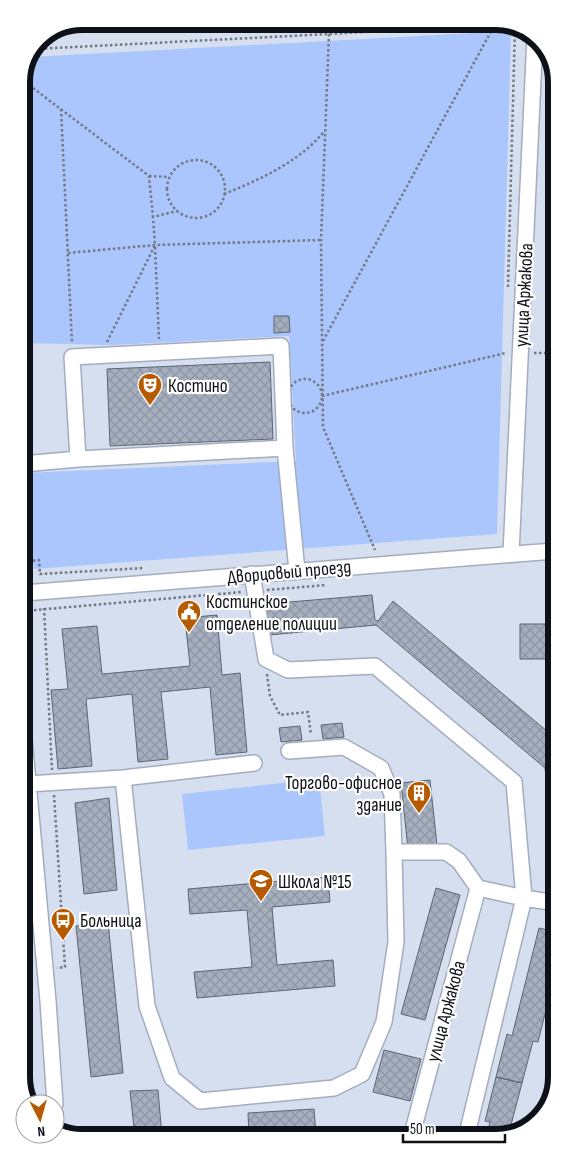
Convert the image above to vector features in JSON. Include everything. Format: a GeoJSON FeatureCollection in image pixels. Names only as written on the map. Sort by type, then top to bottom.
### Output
{"type":"FeatureCollection","features":[{"type":"Feature","properties":{"kind":"street","name":"улица Аржакова"},"geometry":{"type":"LineString","coordinates":[[511,554],[534,47]]}},
{"type":"Feature","properties":{"kind":"street"},"geometry":{"type":"LineString","coordinates":[[78,459],[72,357],[281,346],[285,448],[297,571]]}},
{"type":"Feature","properties":{"kind":"street"},"geometry":{"type":"LineString","coordinates":[[30,463],[285,448]]}},
{"type":"Feature","properties":{"kind":"street","name":"Дворцовый проезд"},"geometry":{"type":"LineString","coordinates":[[30,592],[548,551]]}},
{"type":"Feature","properties":{"kind":"street"},"geometry":{"type":"LineString","coordinates":[[252,574],[266,659],[288,670],[375,666],[514,782],[524,898],[468,1129]]}},
{"type":"Feature","properties":{"kind":"street"},"geometry":{"type":"LineString","coordinates":[[123,778],[147,1006],[172,1078],[200,1101],[334,1088],[362,1074],[384,1022],[396,942],[392,794],[381,768],[344,747],[289,751]]}},
{"type":"Feature","properties":{"kind":"street"},"geometry":{"type":"LineString","coordinates":[[30,784],[123,778],[254,763]]}},
{"type":"Feature","properties":{"kind":"street"},"geometry":{"type":"LineString","coordinates":[[30,806],[48,1001],[54,1094]]}},
{"type":"Feature","properties":{"kind":"street"},"geometry":{"type":"LineString","coordinates":[[394,852],[446,852],[459,861],[478,888],[548,902]]}},
{"type":"Feature","properties":{"kind":"street","name":"улица Аржакова"},"geometry":{"type":"LineString","coordinates":[[413,1129],[478,888]]}},
{"type":"Feature","properties":{"kind":"path"},"geometry":{"type":"LineString","coordinates":[[42,49],[395,30]]}},
{"type":"Feature","properties":{"kind":"path"},"geometry":{"type":"LineString","coordinates":[[322,343],[492,30]]}},
{"type":"Feature","properties":{"kind":"path"},"geometry":{"type":"LineString","coordinates":[[329,34],[321,240],[323,427],[375,550]]}},
{"type":"Feature","properties":{"kind":"path"},"geometry":{"type":"LineString","coordinates":[[30,87],[149,176],[169,177]]}},
{"type":"Feature","properties":{"kind":"path"},"geometry":{"type":"LineString","coordinates":[[61,110],[72,357]]}},
{"type":"Feature","properties":{"kind":"path"},"geometry":{"type":"LineString","coordinates":[[224,194],[257,180],[289,162],[308,148],[326,130]]}},
{"type":"Feature","properties":{"kind":"path"},"geometry":{"type":"LineString","coordinates":[[200,160],[208,163],[219,172],[223,179],[224,194],[218,207],[212,212],[198,218],[191,217],[177,211],[172,206],[168,199],[167,184],[169,177],[179,165],[200,160]]}},
{"type":"Feature","properties":{"kind":"path"},"geometry":{"type":"LineString","coordinates":[[149,176],[155,245],[160,352]]}},
{"type":"Feature","properties":{"kind":"path"},"geometry":{"type":"LineString","coordinates":[[153,217],[177,211]]}},
{"type":"Feature","properties":{"kind":"path"},"geometry":{"type":"LineString","coordinates":[[68,253],[155,245],[321,240]]}},
{"type":"Feature","properties":{"kind":"path"},"geometry":{"type":"LineString","coordinates":[[101,355],[155,245]]}},
{"type":"Feature","properties":{"kind":"path"},"geometry":{"type":"LineString","coordinates":[[322,396],[506,352]]}},
{"type":"Feature","properties":{"kind":"path"},"geometry":{"type":"LineString","coordinates":[[310,379],[319,385],[322,396],[319,406],[314,410],[304,413],[298,412],[293,408],[290,404],[288,393],[290,387],[298,380],[310,379]]}},
{"type":"Feature","properties":{"kind":"path"},"geometry":{"type":"LineString","coordinates":[[30,561],[39,560]]}},
{"type":"Feature","properties":{"kind":"path"},"geometry":{"type":"LineString","coordinates":[[30,610],[332,584]]}},
{"type":"Feature","properties":{"kind":"path"},"geometry":{"type":"LineString","coordinates":[[266,659],[270,696],[280,715],[308,712],[313,749]]}},
{"type":"Feature","properties":{"kind":"path"},"geometry":{"type":"LineString","coordinates":[[544,1098],[548,1080]]}},
{"type":"Feature","properties":{"kind":"shaded area","name":"Костино"},"geometry":{"type":"Polygon","coordinates":[[[511,32],[497,534],[34,569],[30,526],[30,473],[296,461],[289,336],[111,345],[30,343],[30,78],[37,57],[511,32]]]}},
{"type":"Feature","properties":{"kind":"shaded area"},"geometry":{"type":"Polygon","coordinates":[[[319,779],[325,836],[188,850],[182,794],[319,779]]]}},
{"type":"Feature","properties":{"kind":"building"},"geometry":{"type":"Polygon","coordinates":[[[274,316],[289,316],[290,332],[274,333],[274,316]]]}},
{"type":"Feature","properties":{"kind":"building"},"geometry":{"type":"Polygon","coordinates":[[[270,362],[273,439],[110,446],[107,369],[270,362]]]}},
{"type":"Feature","properties":{"kind":"building"},"geometry":{"type":"Polygon","coordinates":[[[372,595],[375,620],[378,621],[393,601],[548,732],[548,797],[545,768],[376,625],[269,635],[266,604],[372,595]]]}},
{"type":"Feature","properties":{"kind":"building"},"geometry":{"type":"Polygon","coordinates":[[[217,615],[222,675],[240,673],[247,752],[216,755],[210,687],[161,692],[168,759],[138,762],[132,694],[86,699],[92,766],[58,769],[51,690],[68,689],[62,629],[97,626],[102,674],[190,666],[185,618],[217,615]]]}},
{"type":"Feature","properties":{"kind":"building"},"geometry":{"type":"Polygon","coordinates":[[[520,624],[548,624],[548,659],[520,659],[520,624]]]}},
{"type":"Feature","properties":{"kind":"building"},"geometry":{"type":"Polygon","coordinates":[[[342,723],[344,737],[323,739],[321,725],[342,723]]]}},
{"type":"Feature","properties":{"kind":"building"},"geometry":{"type":"Polygon","coordinates":[[[300,726],[302,740],[281,742],[279,728],[300,726]]]}},
{"type":"Feature","properties":{"kind":"building","name":"Торгово-офисное здание"},"geometry":{"type":"Polygon","coordinates":[[[430,780],[437,845],[408,849],[401,783],[430,780]]]}},
{"type":"Feature","properties":{"kind":"building"},"geometry":{"type":"Polygon","coordinates":[[[109,798],[117,890],[84,894],[75,803],[109,798]]]}},
{"type":"Feature","properties":{"kind":"building"},"geometry":{"type":"Polygon","coordinates":[[[328,877],[330,902],[272,907],[277,965],[333,960],[335,986],[197,998],[194,972],[252,967],[247,910],[190,914],[188,889],[328,877]]]}},
{"type":"Feature","properties":{"kind":"building"},"geometry":{"type":"Polygon","coordinates":[[[436,888],[460,895],[425,1020],[401,1014],[436,888]]]}},
{"type":"Feature","properties":{"kind":"building"},"geometry":{"type":"Polygon","coordinates":[[[108,922],[123,1073],[91,1077],[76,926],[108,922]]]}},
{"type":"Feature","properties":{"kind":"building"},"geometry":{"type":"Polygon","coordinates":[[[539,928],[548,930],[548,1002],[538,1042],[533,1041],[522,1083],[496,1077],[507,1034],[512,1036],[539,928]]]}},
{"type":"Feature","properties":{"kind":"building"},"geometry":{"type":"Polygon","coordinates":[[[384,1050],[421,1059],[410,1101],[373,1092],[384,1050]]]}},
{"type":"Feature","properties":{"kind":"building"},"geometry":{"type":"Polygon","coordinates":[[[496,1077],[522,1083],[511,1125],[514,1126],[488,1129],[490,1122],[485,1121],[496,1077]]]}},
{"type":"Feature","properties":{"kind":"building"},"geometry":{"type":"Polygon","coordinates":[[[158,1090],[161,1129],[134,1129],[130,1091],[158,1090]]]}},
{"type":"Feature","properties":{"kind":"building"},"geometry":{"type":"Polygon","coordinates":[[[314,1109],[316,1129],[249,1129],[248,1113],[314,1109]]]}},
{"type":"Feature","properties":{"kind":"place","name":"Костино"},"geometry":{"type":"Point","coordinates":[150,406]}},
{"type":"Feature","properties":{"kind":"place","name":"Костинское отделение полиции"},"geometry":{"type":"Point","coordinates":[189,633]}},
{"type":"Feature","properties":{"kind":"place","name":"Торгово-офисное здание"},"geometry":{"type":"Point","coordinates":[419,814]}},
{"type":"Feature","properties":{"kind":"place","name":"Школа №15"},"geometry":{"type":"Point","coordinates":[261,902]}},
{"type":"Feature","properties":{"kind":"place","name":"Больница"},"geometry":{"type":"Point","coordinates":[63,941]}}]}
